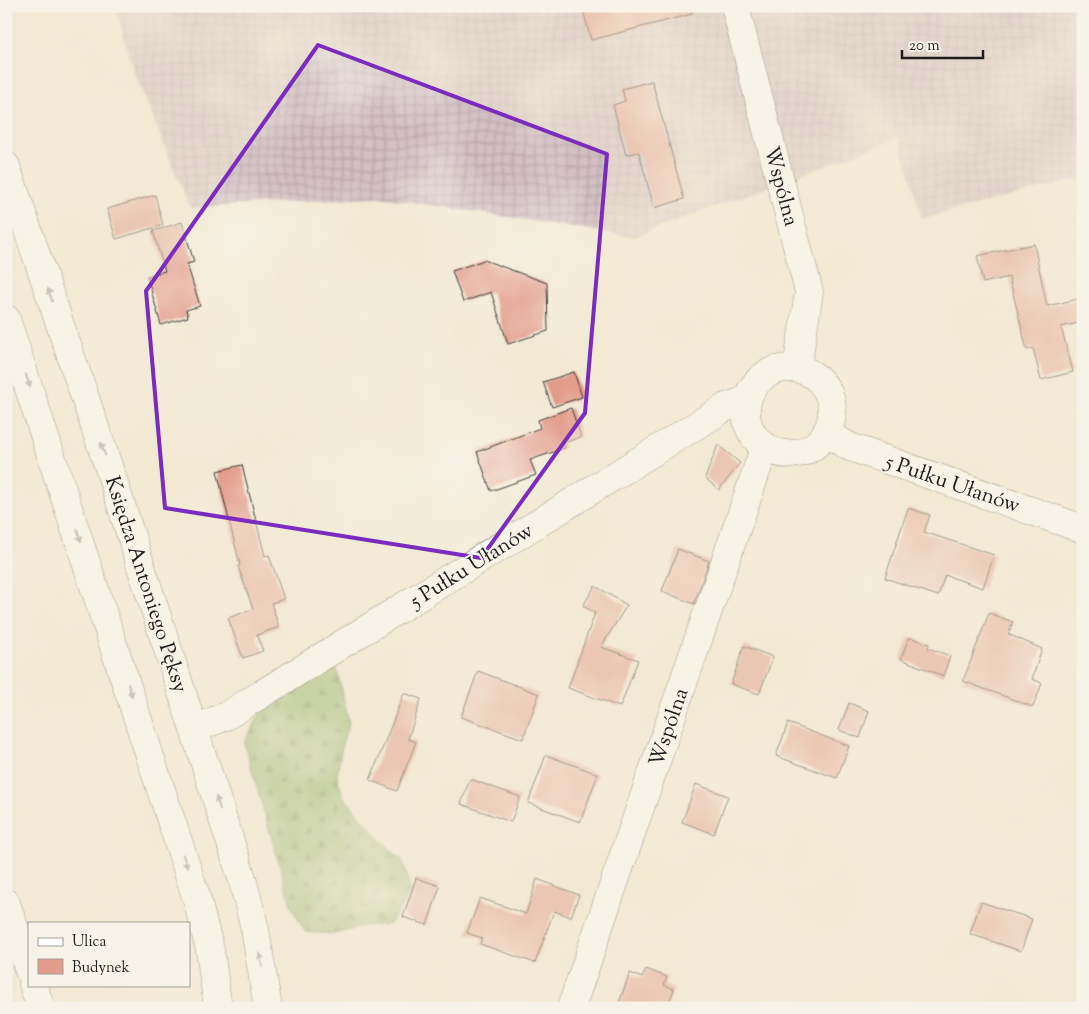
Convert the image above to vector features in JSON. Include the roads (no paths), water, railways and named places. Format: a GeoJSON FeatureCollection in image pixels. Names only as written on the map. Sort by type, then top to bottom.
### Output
{"type":"FeatureCollection","features":[{"type":"Feature","properties":{"kind":"street","name":"Wspólna"},"geometry":{"type":"LineString","coordinates":[[735,6],[809,292],[797,368]]}},
{"type":"Feature","properties":{"kind":"street","name":"Księdza Antoniego Pęksy"},"geometry":{"type":"LineString","coordinates":[[6,166],[112,474],[242,878],[255,929],[268,1008]]}},
{"type":"Feature","properties":{"kind":"street"},"geometry":{"type":"LineString","coordinates":[[6,319],[196,896],[210,950],[218,1008]]}},
{"type":"Feature","properties":{"kind":"street"},"geometry":{"type":"LineString","coordinates":[[784,368],[797,368],[809,373],[820,381],[828,392],[832,406],[831,420],[826,433],[817,444],[798,452],[777,452],[765,446],[755,437],[749,426],[746,413],[747,400],[752,388],[761,378],[772,371],[784,368]]}},
{"type":"Feature","properties":{"kind":"street","name":"5 Pułku Ułanów"},"geometry":{"type":"LineString","coordinates":[[194,729],[226,716],[726,407],[747,400]]}},
{"type":"Feature","properties":{"kind":"street","name":"5 Pułku Ułanów"},"geometry":{"type":"LineString","coordinates":[[826,433],[850,447],[1083,528]]}},
{"type":"Feature","properties":{"kind":"street","name":"Wspólna"},"geometry":{"type":"LineString","coordinates":[[571,1008],[765,446]]}},
{"type":"Feature","properties":{"kind":"street"},"geometry":{"type":"LineString","coordinates":[[6,903],[28,968]]}},
{"type":"Feature","properties":{"kind":"street"},"geometry":{"type":"LineString","coordinates":[[33,986],[41,1008]]}}]}
